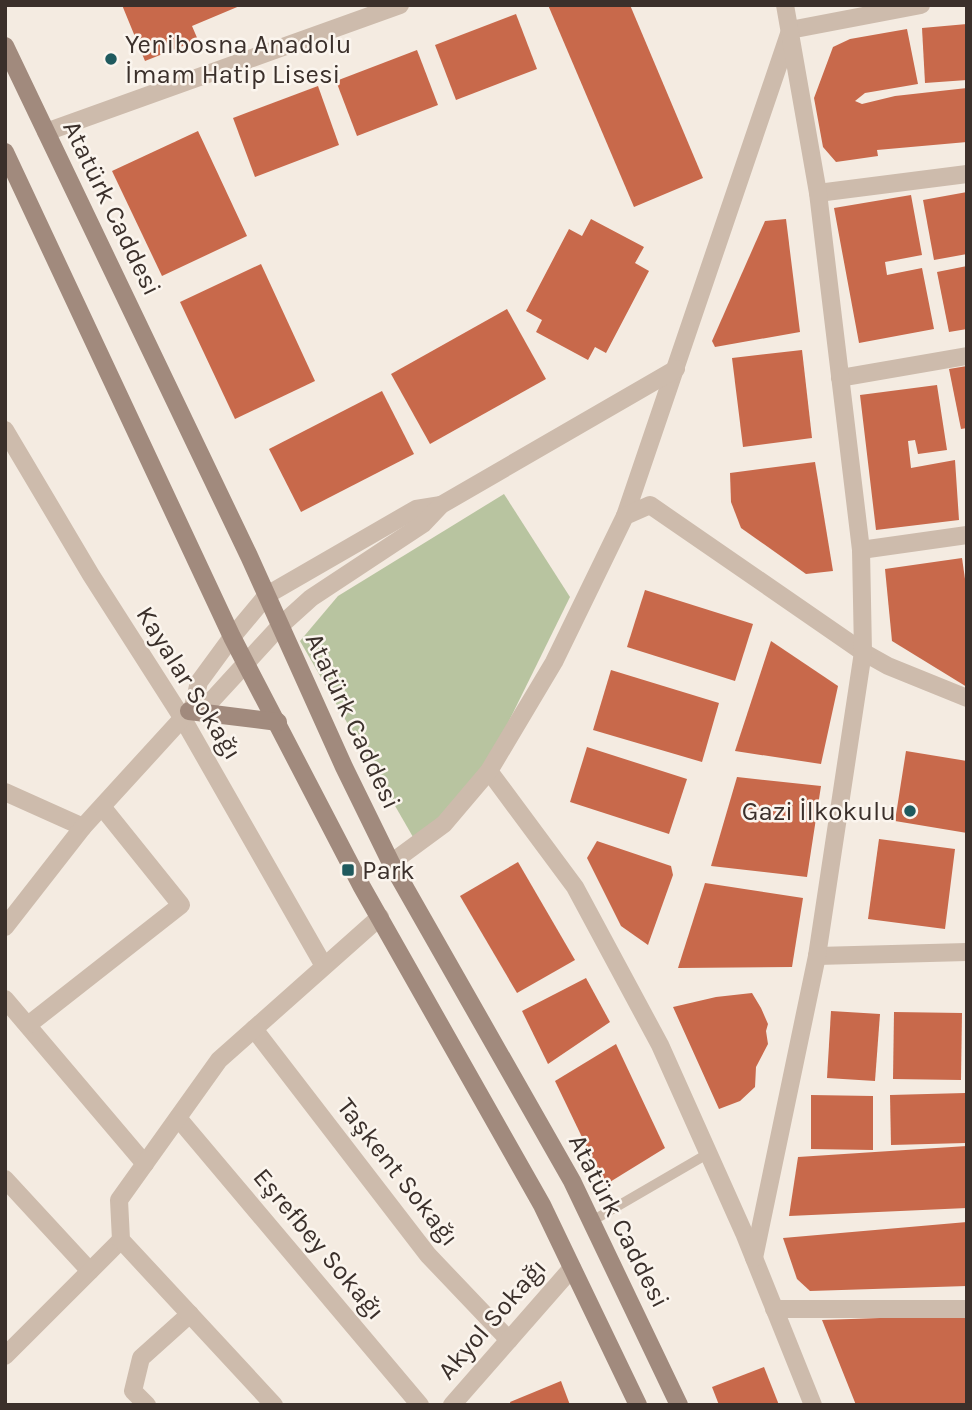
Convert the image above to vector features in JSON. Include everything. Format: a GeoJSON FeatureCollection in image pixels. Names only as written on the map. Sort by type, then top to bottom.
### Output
{"type":"FeatureCollection","features":[{"type":"Feature","properties":{"kind":"main road","name":"Atatürk Caddesi"},"geometry":{"type":"LineString","coordinates":[[5,46],[267,595],[391,863],[572,1181],[679,1405]]}},
{"type":"Feature","properties":{"kind":"main road"},"geometry":{"type":"LineString","coordinates":[[5,152],[232,637],[380,917],[542,1205],[638,1405]]}},
{"type":"Feature","properties":{"kind":"main road"},"geometry":{"type":"LineString","coordinates":[[188,712],[278,722]]}},
{"type":"Feature","properties":{"kind":"street"},"geometry":{"type":"LineString","coordinates":[[46,132],[400,5]]}},
{"type":"Feature","properties":{"kind":"street"},"geometry":{"type":"LineString","coordinates":[[754,1258],[817,956],[863,652],[861,550],[818,194],[785,5]]}},
{"type":"Feature","properties":{"kind":"street"},"geometry":{"type":"LineString","coordinates":[[790,30],[921,5]]}},
{"type":"Feature","properties":{"kind":"street"},"geometry":{"type":"LineString","coordinates":[[391,863],[444,824],[489,771],[554,662],[625,516],[790,30]]}},
{"type":"Feature","properties":{"kind":"street"},"geometry":{"type":"LineString","coordinates":[[818,194],[967,174]]}},
{"type":"Feature","properties":{"kind":"street"},"geometry":{"type":"LineString","coordinates":[[840,378],[967,356]]}},
{"type":"Feature","properties":{"kind":"street"},"geometry":{"type":"LineString","coordinates":[[5,926],[83,827],[188,712],[213,699],[280,626],[311,597],[423,524],[441,505],[676,369]]}},
{"type":"Feature","properties":{"kind":"street","name":"Kayalar Sokağı"},"geometry":{"type":"LineString","coordinates":[[5,430],[91,575],[188,712],[324,966]]}},
{"type":"Feature","properties":{"kind":"street"},"geometry":{"type":"LineString","coordinates":[[188,712],[199,682],[267,595],[416,509],[441,505]]}},
{"type":"Feature","properties":{"kind":"street"},"geometry":{"type":"LineString","coordinates":[[625,516],[650,505],[863,652],[888,666],[967,698]]}},
{"type":"Feature","properties":{"kind":"street"},"geometry":{"type":"LineString","coordinates":[[861,550],[967,535]]}},
{"type":"Feature","properties":{"kind":"street"},"geometry":{"type":"LineString","coordinates":[[489,771],[575,887],[660,1045],[754,1258],[813,1405]]}},
{"type":"Feature","properties":{"kind":"street"},"geometry":{"type":"LineString","coordinates":[[5,792],[83,827]]}},
{"type":"Feature","properties":{"kind":"street"},"geometry":{"type":"LineString","coordinates":[[28,1026],[181,905],[103,808]]}},
{"type":"Feature","properties":{"kind":"street"},"geometry":{"type":"LineString","coordinates":[[274,1405],[121,1240],[119,1200],[219,1060],[380,917]]}},
{"type":"Feature","properties":{"kind":"street"},"geometry":{"type":"LineString","coordinates":[[817,956],[967,952]]}},
{"type":"Feature","properties":{"kind":"street"},"geometry":{"type":"LineString","coordinates":[[5,999],[145,1164]]}},
{"type":"Feature","properties":{"kind":"street","name":"Taşkent Sokağı"},"geometry":{"type":"LineString","coordinates":[[254,1029],[428,1255],[509,1340]]}},
{"type":"Feature","properties":{"kind":"street","name":"Eşrefbey Sokağı"},"geometry":{"type":"LineString","coordinates":[[178,1118],[421,1405]]}},
{"type":"Feature","properties":{"kind":"street"},"geometry":{"type":"LineString","coordinates":[[5,1179],[90,1271]]}},
{"type":"Feature","properties":{"kind":"street"},"geometry":{"type":"LineString","coordinates":[[5,1356],[121,1240]]}},
{"type":"Feature","properties":{"kind":"street","name":"Akyol Sokağı"},"geometry":{"type":"LineString","coordinates":[[456,1403],[572,1268]]}},
{"type":"Feature","properties":{"kind":"street"},"geometry":{"type":"LineString","coordinates":[[774,1309],[967,1309]]}},
{"type":"Feature","properties":{"kind":"street"},"geometry":{"type":"LineString","coordinates":[[147,1405],[133,1391],[141,1358],[190,1314]]}},
{"type":"Feature","properties":{"kind":"lane"},"geometry":{"type":"LineString","coordinates":[[592,1221],[709,1153]]}},
{"type":"Feature","properties":{"kind":"green space"},"geometry":{"type":"Polygon","coordinates":[[[504,494],[570,597],[474,792],[413,837],[300,641],[338,596],[504,494]]]}},
{"type":"Feature","properties":{"kind":"building"},"geometry":{"type":"Polygon","coordinates":[[[122,5],[242,5],[192,26],[198,40],[145,61],[122,5]]]}},
{"type":"Feature","properties":{"kind":"building"},"geometry":{"type":"Polygon","coordinates":[[[548,5],[630,5],[703,178],[634,207],[548,5]]]}},
{"type":"Feature","properties":{"kind":"building"},"geometry":{"type":"Polygon","coordinates":[[[516,14],[537,69],[456,100],[435,45],[516,14]]]}},
{"type":"Feature","properties":{"kind":"building"},"geometry":{"type":"Polygon","coordinates":[[[967,24],[967,80],[925,83],[922,28],[967,24]]]}},
{"type":"Feature","properties":{"kind":"building"},"geometry":{"type":"Polygon","coordinates":[[[907,29],[918,84],[865,93],[855,101],[862,104],[895,96],[967,88],[967,142],[877,150],[878,156],[836,162],[823,147],[814,98],[833,47],[850,39],[907,29]]]}},
{"type":"Feature","properties":{"kind":"building"},"geometry":{"type":"Polygon","coordinates":[[[417,50],[438,105],[357,136],[336,81],[417,50]]]}},
{"type":"Feature","properties":{"kind":"building"},"geometry":{"type":"Polygon","coordinates":[[[318,86],[339,145],[255,177],[233,118],[318,86]]]}},
{"type":"Feature","properties":{"kind":"building"},"geometry":{"type":"Polygon","coordinates":[[[198,131],[247,236],[162,276],[112,171],[198,131]]]}},
{"type":"Feature","properties":{"kind":"building"},"geometry":{"type":"Polygon","coordinates":[[[967,192],[967,254],[934,260],[923,200],[967,192]]]}},
{"type":"Feature","properties":{"kind":"building"},"geometry":{"type":"Polygon","coordinates":[[[911,195],[922,255],[885,262],[887,275],[922,268],[934,329],[859,343],[834,208],[911,195]]]}},
{"type":"Feature","properties":{"kind":"building"},"geometry":{"type":"Polygon","coordinates":[[[591,219],[644,247],[635,263],[649,271],[606,353],[595,347],[588,360],[536,332],[542,320],[526,311],[569,229],[582,236],[591,219]]]}},
{"type":"Feature","properties":{"kind":"building"},"geometry":{"type":"Polygon","coordinates":[[[786,219],[800,332],[715,347],[712,341],[765,221],[786,219]]]}},
{"type":"Feature","properties":{"kind":"building"},"geometry":{"type":"Polygon","coordinates":[[[261,264],[315,381],[235,419],[180,302],[261,264]]]}},
{"type":"Feature","properties":{"kind":"building"},"geometry":{"type":"Polygon","coordinates":[[[967,266],[967,329],[949,332],[937,272],[967,266]]]}},
{"type":"Feature","properties":{"kind":"building"},"geometry":{"type":"Polygon","coordinates":[[[507,309],[546,379],[430,444],[391,374],[507,309]]]}},
{"type":"Feature","properties":{"kind":"building"},"geometry":{"type":"Polygon","coordinates":[[[802,350],[812,438],[743,447],[732,358],[802,350]]]}},
{"type":"Feature","properties":{"kind":"building"},"geometry":{"type":"Polygon","coordinates":[[[967,366],[967,428],[961,429],[949,369],[967,366]]]}},
{"type":"Feature","properties":{"kind":"building"},"geometry":{"type":"Polygon","coordinates":[[[937,385],[947,450],[918,454],[915,440],[908,441],[911,468],[955,460],[959,520],[876,530],[860,395],[937,385]]]}},
{"type":"Feature","properties":{"kind":"building"},"geometry":{"type":"Polygon","coordinates":[[[382,391],[414,454],[301,512],[269,449],[382,391]]]}},
{"type":"Feature","properties":{"kind":"building"},"geometry":{"type":"Polygon","coordinates":[[[815,462],[833,571],[806,574],[741,528],[731,502],[730,473],[815,462]]]}},
{"type":"Feature","properties":{"kind":"building"},"geometry":{"type":"Polygon","coordinates":[[[962,558],[967,593],[967,687],[892,641],[885,569],[962,558]]]}},
{"type":"Feature","properties":{"kind":"building"},"geometry":{"type":"Polygon","coordinates":[[[645,590],[753,624],[735,681],[627,647],[645,590]]]}},
{"type":"Feature","properties":{"kind":"building"},"geometry":{"type":"Polygon","coordinates":[[[771,641],[838,686],[821,764],[735,751],[771,641]]]}},
{"type":"Feature","properties":{"kind":"building"},"geometry":{"type":"Polygon","coordinates":[[[611,670],[719,703],[702,762],[593,730],[611,670]]]}},
{"type":"Feature","properties":{"kind":"building"},"geometry":{"type":"Polygon","coordinates":[[[587,747],[687,779],[669,834],[570,802],[587,747]]]}},
{"type":"Feature","properties":{"kind":"building"},"geometry":{"type":"Polygon","coordinates":[[[906,751],[967,761],[967,833],[895,821],[906,751]]]}},
{"type":"Feature","properties":{"kind":"building"},"geometry":{"type":"Polygon","coordinates":[[[737,777],[821,786],[807,877],[711,866],[737,777]]]}},
{"type":"Feature","properties":{"kind":"building"},"geometry":{"type":"Polygon","coordinates":[[[879,839],[955,849],[945,929],[868,919],[879,839]]]}},
{"type":"Feature","properties":{"kind":"building"},"geometry":{"type":"Polygon","coordinates":[[[597,841],[671,866],[673,875],[648,945],[621,926],[587,858],[597,841]]]}},
{"type":"Feature","properties":{"kind":"building"},"geometry":{"type":"Polygon","coordinates":[[[518,862],[575,960],[517,993],[460,896],[518,862]]]}},
{"type":"Feature","properties":{"kind":"building"},"geometry":{"type":"Polygon","coordinates":[[[705,883],[803,898],[792,967],[678,968],[705,883]]]}},
{"type":"Feature","properties":{"kind":"building"},"geometry":{"type":"Polygon","coordinates":[[[586,978],[610,1022],[548,1064],[522,1011],[586,978]]]}},
{"type":"Feature","properties":{"kind":"building"},"geometry":{"type":"Polygon","coordinates":[[[752,993],[768,1024],[768,1044],[756,1067],[755,1087],[740,1101],[719,1109],[673,1007],[716,997],[752,993]]]}},
{"type":"Feature","properties":{"kind":"building"},"geometry":{"type":"Polygon","coordinates":[[[831,1011],[880,1014],[875,1081],[827,1078],[831,1011]]]}},
{"type":"Feature","properties":{"kind":"building"},"geometry":{"type":"Polygon","coordinates":[[[894,1012],[962,1013],[961,1080],[893,1079],[894,1012]]]}},
{"type":"Feature","properties":{"kind":"building"},"geometry":{"type":"Polygon","coordinates":[[[616,1044],[665,1148],[605,1185],[555,1081],[616,1044]]]}},
{"type":"Feature","properties":{"kind":"building"},"geometry":{"type":"Polygon","coordinates":[[[965,1093],[966,1143],[891,1145],[890,1095],[965,1093]]]}},
{"type":"Feature","properties":{"kind":"building"},"geometry":{"type":"Polygon","coordinates":[[[811,1095],[873,1096],[873,1150],[811,1149],[811,1095]]]}},
{"type":"Feature","properties":{"kind":"building"},"geometry":{"type":"Polygon","coordinates":[[[967,1146],[967,1208],[789,1216],[798,1157],[967,1146]]]}},
{"type":"Feature","properties":{"kind":"building"},"geometry":{"type":"Polygon","coordinates":[[[967,1222],[967,1286],[810,1291],[797,1279],[783,1238],[967,1222]]]}},
{"type":"Feature","properties":{"kind":"building"},"geometry":{"type":"Polygon","coordinates":[[[967,1315],[967,1405],[856,1405],[822,1320],[967,1315]]]}},
{"type":"Feature","properties":{"kind":"building"},"geometry":{"type":"Polygon","coordinates":[[[764,1367],[779,1405],[719,1405],[712,1387],[764,1367]]]}},
{"type":"Feature","properties":{"kind":"building"},"geometry":{"type":"Polygon","coordinates":[[[561,1381],[570,1405],[511,1405],[510,1402],[561,1381]]]}},
{"type":"Feature","properties":{"kind":"place","name":"Yenibosna Anadolu İmam Hatip Lisesi"},"geometry":{"type":"Point","coordinates":[111,59]}},
{"type":"Feature","properties":{"kind":"place","name":"Gazi İlkokulu"},"geometry":{"type":"Point","coordinates":[910,811]}},
{"type":"Feature","properties":{"kind":"place","name":"Park"},"geometry":{"type":"Point","coordinates":[348,870]}}]}
